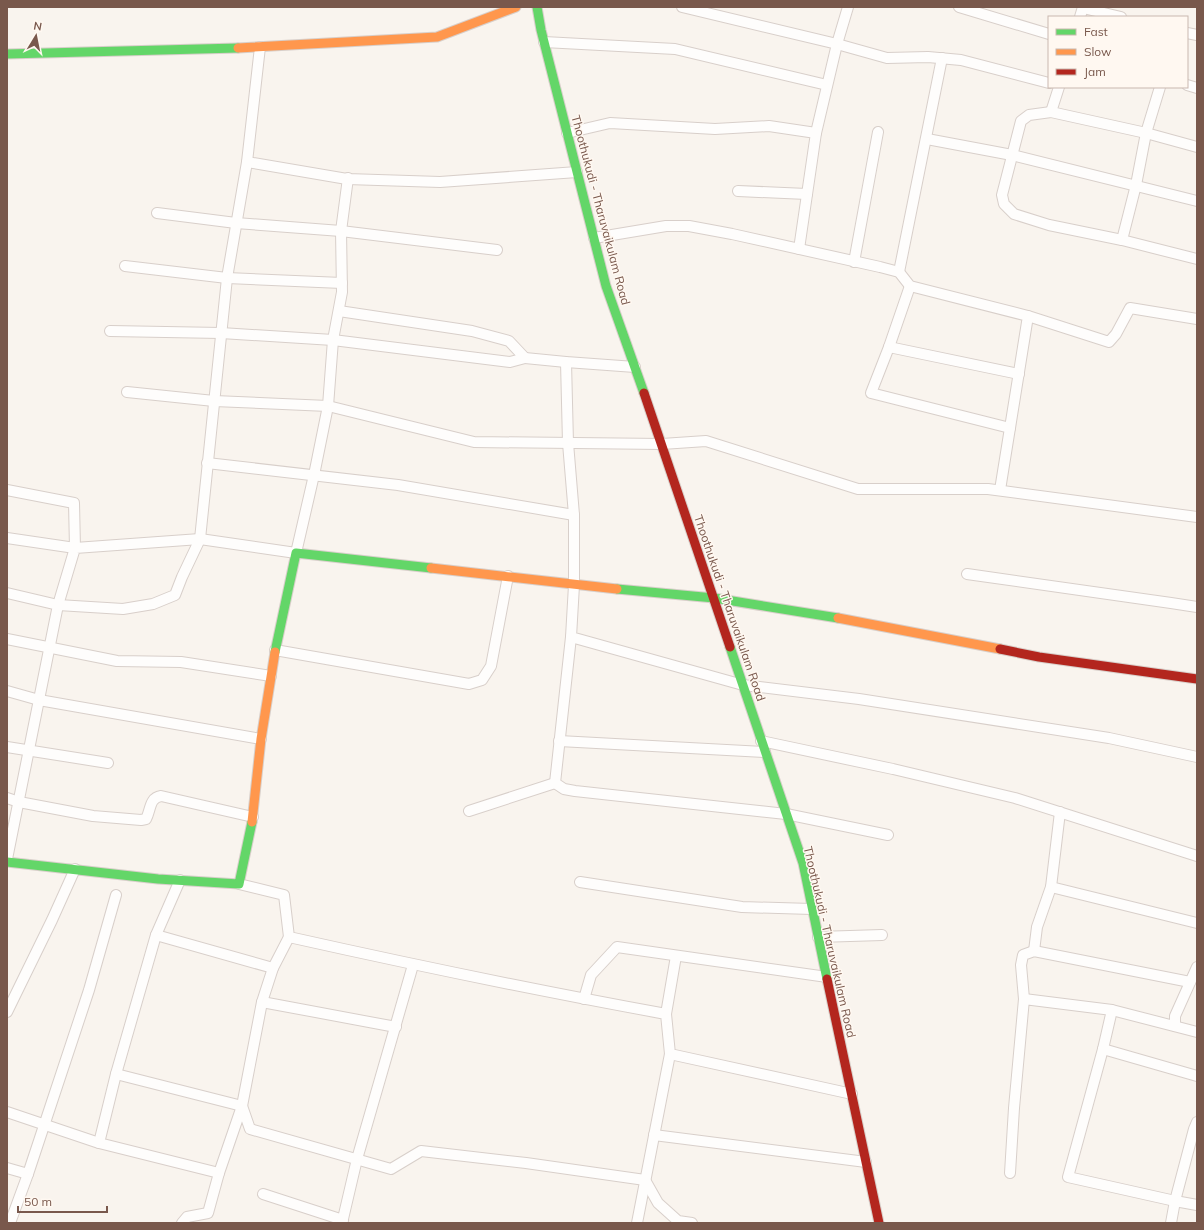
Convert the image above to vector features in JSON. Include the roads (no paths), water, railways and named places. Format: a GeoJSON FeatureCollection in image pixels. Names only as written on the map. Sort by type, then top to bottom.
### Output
{"type":"FeatureCollection","features":[{"type":"Feature","properties":{"kind":"street"},"geometry":{"type":"LineString","coordinates":[[7,54],[260,47],[437,37],[516,7]]}},
{"type":"Feature","properties":{"kind":"street","name":"Thoothukudi - Tharuvaikulam Road"},"geometry":{"type":"LineString","coordinates":[[537,7],[544,42],[606,286],[662,444],[803,863],[879,1223]]}},
{"type":"Feature","properties":{"kind":"street"},"geometry":{"type":"LineString","coordinates":[[682,7],[837,44],[887,58],[928,57],[962,60],[1048,83]]}},
{"type":"Feature","properties":{"kind":"street"},"geometry":{"type":"LineString","coordinates":[[799,249],[816,133],[837,44],[848,7]]}},
{"type":"Feature","properties":{"kind":"street"},"geometry":{"type":"LineString","coordinates":[[959,7],[1048,34]]}},
{"type":"Feature","properties":{"kind":"street"},"geometry":{"type":"LineString","coordinates":[[1082,11],[1114,16]]}},
{"type":"Feature","properties":{"kind":"street"},"geometry":{"type":"LineString","coordinates":[[544,42],[675,49],[827,85]]}},
{"type":"Feature","properties":{"kind":"street"},"geometry":{"type":"LineString","coordinates":[[7,593],[58,605],[123,609],[154,604],[175,595],[200,539],[227,278],[247,162],[260,47]]}},
{"type":"Feature","properties":{"kind":"street"},"geometry":{"type":"LineString","coordinates":[[900,272],[942,58]]}},
{"type":"Feature","properties":{"kind":"street"},"geometry":{"type":"LineString","coordinates":[[1051,112],[1058,88]]}},
{"type":"Feature","properties":{"kind":"street"},"geometry":{"type":"LineString","coordinates":[[1122,240],[1136,185],[1146,133],[1160,88]]}},
{"type":"Feature","properties":{"kind":"street"},"geometry":{"type":"LineString","coordinates":[[1197,146],[1051,112],[1029,115],[1021,122],[1002,196],[1004,204],[1014,214],[1049,224],[1122,240],[1197,259]]}},
{"type":"Feature","properties":{"kind":"street"},"geometry":{"type":"LineString","coordinates":[[567,133],[610,123],[715,129],[769,126],[816,133]]}},
{"type":"Feature","properties":{"kind":"street"},"geometry":{"type":"LineString","coordinates":[[854,262],[878,132]]}},
{"type":"Feature","properties":{"kind":"street"},"geometry":{"type":"LineString","coordinates":[[927,139],[1012,155],[1197,201]]}},
{"type":"Feature","properties":{"kind":"street"},"geometry":{"type":"LineString","coordinates":[[247,162],[348,178],[440,182],[577,172]]}},
{"type":"Feature","properties":{"kind":"street"},"geometry":{"type":"LineString","coordinates":[[239,884],[253,817],[261,739],[275,650],[328,406],[333,340],[342,292],[341,231],[348,178]]}},
{"type":"Feature","properties":{"kind":"street"},"geometry":{"type":"LineString","coordinates":[[738,191],[807,194]]}},
{"type":"Feature","properties":{"kind":"street"},"geometry":{"type":"LineString","coordinates":[[158,213],[236,223],[341,231],[497,250]]}},
{"type":"Feature","properties":{"kind":"street"},"geometry":{"type":"LineString","coordinates":[[594,238],[666,226],[689,226],[732,234],[900,272],[910,286],[1028,316],[1109,342],[1116,334],[1130,308],[1197,319]]}},
{"type":"Feature","properties":{"kind":"street"},"geometry":{"type":"LineString","coordinates":[[125,266],[227,278],[342,283]]}},
{"type":"Feature","properties":{"kind":"street"},"geometry":{"type":"LineString","coordinates":[[910,286],[871,393],[1010,428]]}},
{"type":"Feature","properties":{"kind":"street"},"geometry":{"type":"LineString","coordinates":[[339,311],[472,330],[509,341],[525,358]]}},
{"type":"Feature","properties":{"kind":"street"},"geometry":{"type":"LineString","coordinates":[[1000,490],[1028,316]]}},
{"type":"Feature","properties":{"kind":"street"},"geometry":{"type":"LineString","coordinates":[[110,331],[221,334],[333,340],[510,362],[525,358],[635,367]]}},
{"type":"Feature","properties":{"kind":"street"},"geometry":{"type":"LineString","coordinates":[[889,347],[1019,374]]}},
{"type":"Feature","properties":{"kind":"street"},"geometry":{"type":"LineString","coordinates":[[555,783],[571,637],[574,585],[574,516],[568,443],[566,362]]}},
{"type":"Feature","properties":{"kind":"street"},"geometry":{"type":"LineString","coordinates":[[126,392],[214,400],[328,406],[474,442],[662,444],[706,441],[858,489],[988,489],[1197,517]]}},
{"type":"Feature","properties":{"kind":"street"},"geometry":{"type":"LineString","coordinates":[[207,463],[398,485],[574,516]]}},
{"type":"Feature","properties":{"kind":"street"},"geometry":{"type":"LineString","coordinates":[[7,490],[74,503],[75,548],[58,605],[7,861],[180,880],[239,884],[284,896],[289,937],[274,968],[262,1002],[242,1106],[219,1173],[208,1212],[187,1217],[182,1223]]}},
{"type":"Feature","properties":{"kind":"street"},"geometry":{"type":"LineString","coordinates":[[7,538],[75,548],[200,539],[296,554],[508,576],[574,585],[714,598],[842,619],[1039,657],[1197,679]]}},
{"type":"Feature","properties":{"kind":"street"},"geometry":{"type":"LineString","coordinates":[[967,574],[1197,608]]}},
{"type":"Feature","properties":{"kind":"street"},"geometry":{"type":"LineString","coordinates":[[275,650],[469,684],[482,680],[491,666],[508,576]]}},
{"type":"Feature","properties":{"kind":"street"},"geometry":{"type":"LineString","coordinates":[[571,637],[743,685],[859,700],[1094,736],[1197,757]]}},
{"type":"Feature","properties":{"kind":"street"},"geometry":{"type":"LineString","coordinates":[[7,639],[117,661],[181,662],[271,676]]}},
{"type":"Feature","properties":{"kind":"street"},"geometry":{"type":"LineString","coordinates":[[7,691],[39,700],[261,739]]}},
{"type":"Feature","properties":{"kind":"street"},"geometry":{"type":"LineString","coordinates":[[559,741],[765,752]]}},
{"type":"Feature","properties":{"kind":"street"},"geometry":{"type":"LineString","coordinates":[[761,741],[893,769],[1015,798],[1197,856]]}},
{"type":"Feature","properties":{"kind":"street"},"geometry":{"type":"LineString","coordinates":[[7,746],[108,763]]}},
{"type":"Feature","properties":{"kind":"street"},"geometry":{"type":"LineString","coordinates":[[469,811],[555,783]]}},
{"type":"Feature","properties":{"kind":"street"},"geometry":{"type":"LineString","coordinates":[[555,783],[564,789],[575,791],[786,814],[888,835]]}},
{"type":"Feature","properties":{"kind":"street"},"geometry":{"type":"LineString","coordinates":[[7,798],[19,802],[93,816],[141,820],[146,819],[153,799],[161,796],[253,817]]}},
{"type":"Feature","properties":{"kind":"street"},"geometry":{"type":"LineString","coordinates":[[1034,951],[1037,927],[1051,887],[1060,812]]}},
{"type":"Feature","properties":{"kind":"street"},"geometry":{"type":"LineString","coordinates":[[7,1012],[52,920],[74,869]]}},
{"type":"Feature","properties":{"kind":"street"},"geometry":{"type":"LineString","coordinates":[[100,1143],[116,1074],[156,935],[180,880]]}},
{"type":"Feature","properties":{"kind":"street"},"geometry":{"type":"LineString","coordinates":[[580,882],[742,907],[812,909]]}},
{"type":"Feature","properties":{"kind":"street"},"geometry":{"type":"LineString","coordinates":[[1051,887],[1197,923]]}},
{"type":"Feature","properties":{"kind":"street"},"geometry":{"type":"LineString","coordinates":[[10,1223],[45,1125],[89,990],[116,895]]}},
{"type":"Feature","properties":{"kind":"street"},"geometry":{"type":"LineString","coordinates":[[156,935],[274,968]]}},
{"type":"Feature","properties":{"kind":"street"},"geometry":{"type":"LineString","coordinates":[[818,937],[882,935]]}},
{"type":"Feature","properties":{"kind":"street"},"geometry":{"type":"LineString","coordinates":[[289,937],[413,965],[666,1014]]}},
{"type":"Feature","properties":{"kind":"street"},"geometry":{"type":"LineString","coordinates":[[584,999],[591,974],[616,947],[827,977]]}},
{"type":"Feature","properties":{"kind":"street"},"geometry":{"type":"LineString","coordinates":[[1010,1173],[1014,1108],[1024,999],[1021,965],[1023,955],[1034,951],[1190,982]]}},
{"type":"Feature","properties":{"kind":"street"},"geometry":{"type":"LineString","coordinates":[[637,1223],[670,1054],[666,1014],[676,956]]}},
{"type":"Feature","properties":{"kind":"street"},"geometry":{"type":"LineString","coordinates":[[263,1194],[343,1222],[357,1160],[413,965]]}},
{"type":"Feature","properties":{"kind":"street"},"geometry":{"type":"LineString","coordinates":[[1175,1026],[1175,1016],[1197,967]]}},
{"type":"Feature","properties":{"kind":"street"},"geometry":{"type":"LineString","coordinates":[[1024,999],[1112,1010],[1197,1032]]}},
{"type":"Feature","properties":{"kind":"street"},"geometry":{"type":"LineString","coordinates":[[262,1002],[396,1027]]}},
{"type":"Feature","properties":{"kind":"street"},"geometry":{"type":"LineString","coordinates":[[1112,1010],[1103,1049],[1068,1177],[1175,1201],[1197,1204]]}},
{"type":"Feature","properties":{"kind":"street"},"geometry":{"type":"LineString","coordinates":[[1103,1049],[1197,1076]]}},
{"type":"Feature","properties":{"kind":"street"},"geometry":{"type":"LineString","coordinates":[[670,1054],[852,1094]]}},
{"type":"Feature","properties":{"kind":"street"},"geometry":{"type":"LineString","coordinates":[[116,1074],[242,1106]]}},
{"type":"Feature","properties":{"kind":"street"},"geometry":{"type":"LineString","coordinates":[[242,1106],[250,1128],[391,1169],[421,1151],[526,1163],[645,1180]]}},
{"type":"Feature","properties":{"kind":"street"},"geometry":{"type":"LineString","coordinates":[[7,1112],[100,1143],[219,1173]]}},
{"type":"Feature","properties":{"kind":"street"},"geometry":{"type":"LineString","coordinates":[[1171,1223],[1175,1201],[1196,1127]]}},
{"type":"Feature","properties":{"kind":"street"},"geometry":{"type":"LineString","coordinates":[[654,1135],[866,1162]]}},
{"type":"Feature","properties":{"kind":"street"},"geometry":{"type":"LineString","coordinates":[[7,1168],[28,1174]]}},
{"type":"Feature","properties":{"kind":"street"},"geometry":{"type":"LineString","coordinates":[[645,1180],[658,1203],[678,1221],[692,1223]]}}]}
